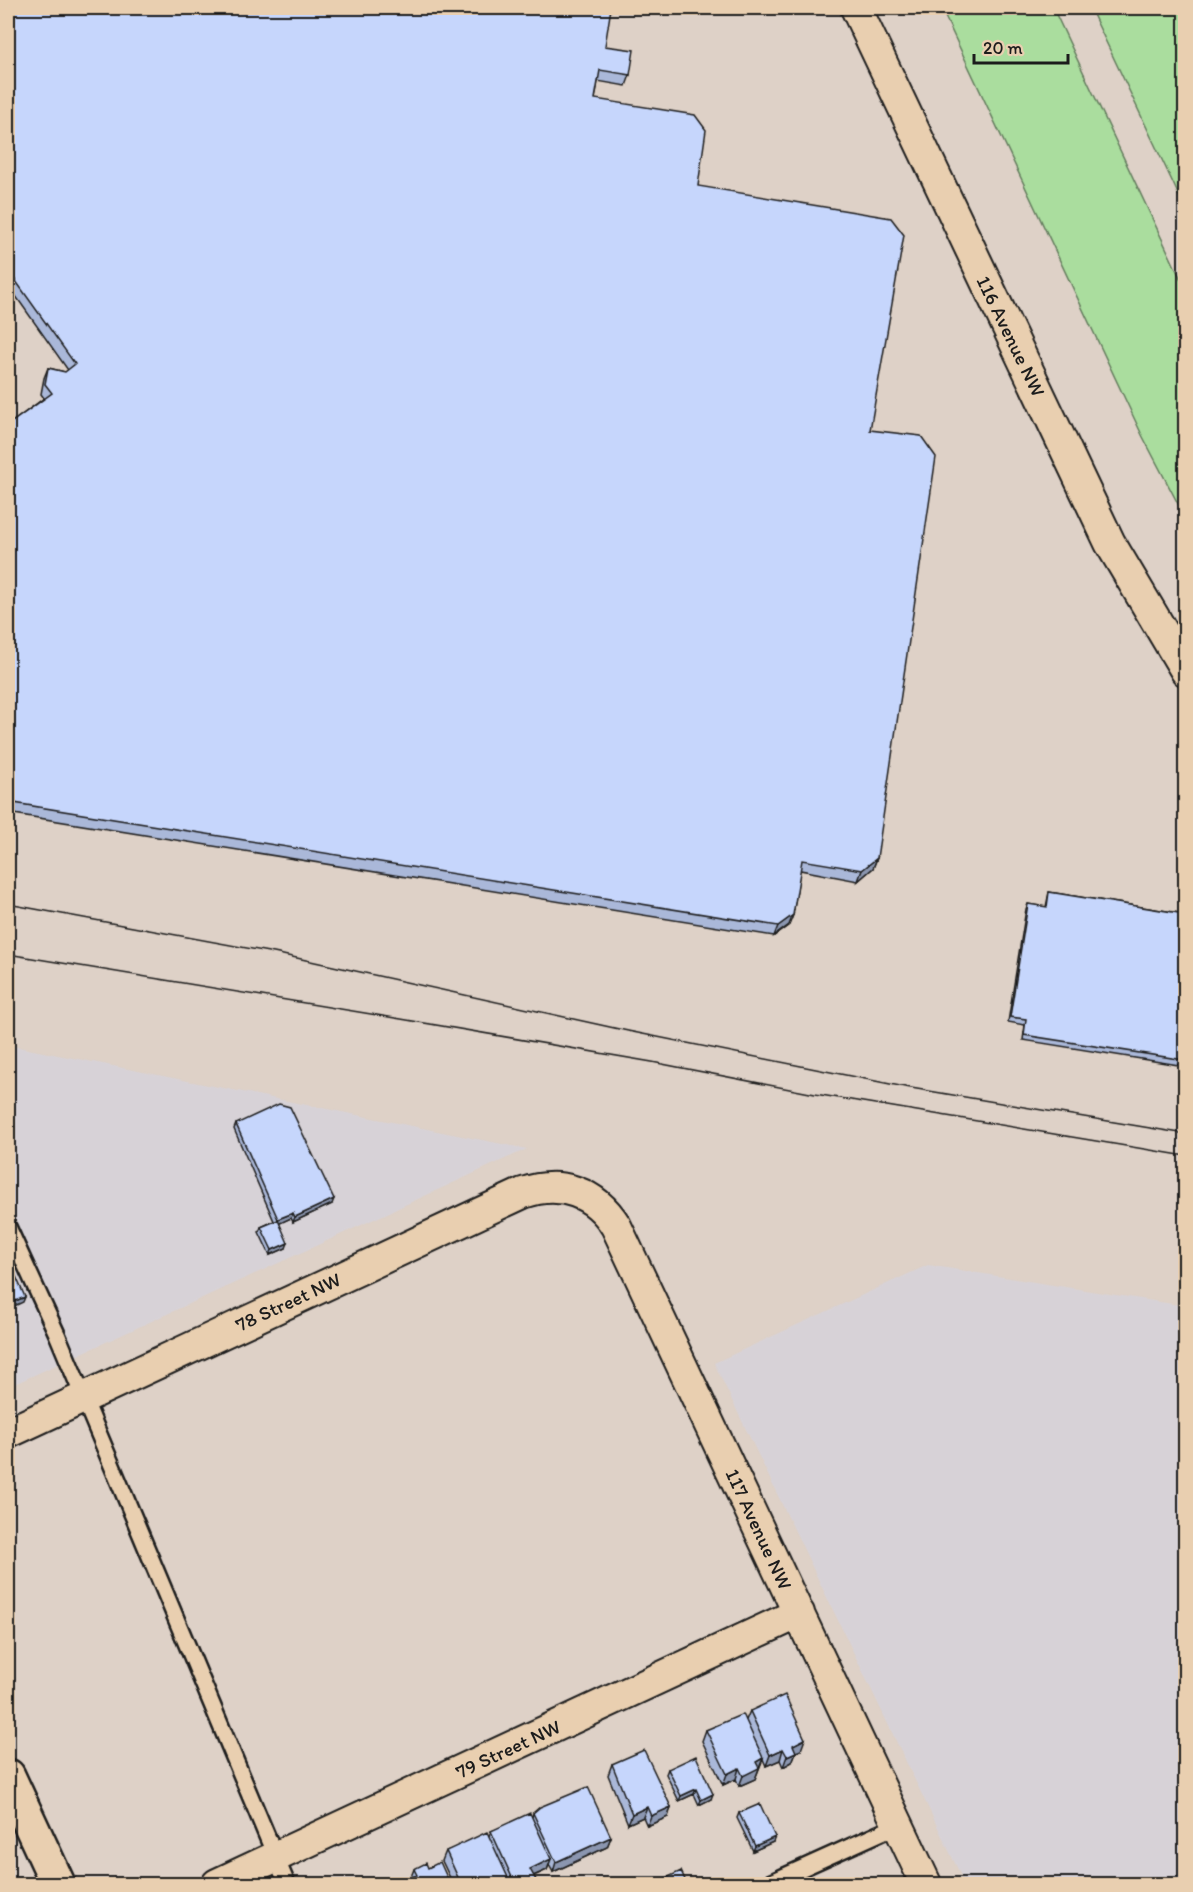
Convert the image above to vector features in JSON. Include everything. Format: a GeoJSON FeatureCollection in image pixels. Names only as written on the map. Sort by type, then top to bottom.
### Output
{"type":"FeatureCollection","features":[{"type":"Feature","properties":{"kind":"main road"},"geometry":{"type":"LineString","coordinates":[[8,1776],[58,1884]]}},
{"type":"Feature","properties":{"kind":"street","name":"116 Avenue NW"},"geometry":{"type":"LineString","coordinates":[[856,8],[1110,543],[1181,665]]}},
{"type":"Feature","properties":{"kind":"street","name":"78 Street NW"},"geometry":{"type":"LineString","coordinates":[[8,1433],[523,1193],[549,1187],[573,1190]]}},
{"type":"Feature","properties":{"kind":"street","name":"117 Avenue NW"},"geometry":{"type":"LineString","coordinates":[[573,1190],[602,1207],[616,1226],[926,1884]]}},
{"type":"Feature","properties":{"kind":"street","name":"79 Street NW"},"geometry":{"type":"LineString","coordinates":[[217,1884],[799,1612]]}},
{"type":"Feature","properties":{"kind":"lane"},"geometry":{"type":"LineString","coordinates":[[8,1227],[83,1397],[287,1884]]}},
{"type":"Feature","properties":{"kind":"lane"},"geometry":{"type":"LineString","coordinates":[[767,1884],[898,1825]]}},
{"type":"Feature","properties":{"kind":"shaded area"},"geometry":{"type":"Polygon","coordinates":[[[8,1045],[527,1149],[8,1387],[8,1045]]]}},
{"type":"Feature","properties":{"kind":"shaded area"},"geometry":{"type":"Polygon","coordinates":[[[928,1265],[1185,1306],[1185,1884],[965,1884],[714,1363],[928,1265]]]}},
{"type":"Feature","properties":{"kind":"green space"},"geometry":{"type":"Polygon","coordinates":[[[941,8],[1053,8],[1185,288],[1185,517],[1142,435],[941,8]]]}},
{"type":"Feature","properties":{"kind":"green space"},"geometry":{"type":"Polygon","coordinates":[[[1090,8],[1185,8],[1185,209],[1173,183],[1090,8]]]}},
{"type":"Feature","properties":{"kind":"building"},"geometry":{"type":"Polygon","coordinates":[[[8,8],[611,8],[605,46],[634,50],[630,75],[600,70],[595,99],[695,115],[706,130],[698,186],[891,218],[904,235],[870,430],[921,436],[936,457],[877,858],[862,870],[802,860],[793,915],[778,926],[8,802],[8,425],[52,393],[45,384],[48,368],[65,372],[75,364],[8,270],[8,8]]]}},
{"type":"Feature","properties":{"kind":"building"},"geometry":{"type":"Polygon","coordinates":[[[1049,892],[1185,914],[1185,1060],[1024,1035],[1026,1019],[1010,1017],[1028,904],[1047,907],[1049,892]]]}},
{"type":"Feature","properties":{"kind":"building"},"geometry":{"type":"Polygon","coordinates":[[[279,1104],[290,1107],[334,1199],[295,1217],[293,1213],[278,1219],[236,1124],[279,1104]]]}},
{"type":"Feature","properties":{"kind":"building"},"geometry":{"type":"Polygon","coordinates":[[[278,1220],[288,1243],[272,1250],[261,1227],[278,1220]]]}},
{"type":"Feature","properties":{"kind":"building"},"geometry":{"type":"Polygon","coordinates":[[[8,1258],[25,1297],[8,1304],[8,1258]]]}},
{"type":"Feature","properties":{"kind":"building"},"geometry":{"type":"Polygon","coordinates":[[[785,1695],[805,1739],[793,1745],[796,1752],[787,1756],[783,1749],[770,1755],[750,1711],[785,1695]]]}},
{"type":"Feature","properties":{"kind":"building"},"geometry":{"type":"Polygon","coordinates":[[[743,1714],[763,1758],[756,1762],[759,1768],[743,1776],[739,1768],[727,1774],[706,1730],[743,1714]]]}},
{"type":"Feature","properties":{"kind":"building"},"geometry":{"type":"Polygon","coordinates":[[[644,1750],[671,1807],[651,1816],[647,1807],[632,1814],[612,1764],[644,1750]]]}},
{"type":"Feature","properties":{"kind":"building"},"geometry":{"type":"Polygon","coordinates":[[[696,1756],[713,1794],[701,1800],[696,1789],[681,1796],[668,1769],[696,1756]]]}},
{"type":"Feature","properties":{"kind":"building"},"geometry":{"type":"Polygon","coordinates":[[[588,1787],[611,1837],[556,1862],[533,1813],[540,1807],[588,1787]]]}},
{"type":"Feature","properties":{"kind":"building"},"geometry":{"type":"Polygon","coordinates":[[[760,1804],[775,1837],[755,1846],[739,1813],[760,1804]]]}},
{"type":"Feature","properties":{"kind":"building"},"geometry":{"type":"Polygon","coordinates":[[[530,1813],[551,1859],[530,1869],[538,1884],[515,1884],[491,1831],[530,1813]]]}},
{"type":"Feature","properties":{"kind":"building"},"geometry":{"type":"Polygon","coordinates":[[[487,1832],[511,1884],[461,1884],[446,1851],[487,1832]]]}},
{"type":"Feature","properties":{"kind":"building"},"geometry":{"type":"Polygon","coordinates":[[[440,1862],[450,1884],[411,1884],[409,1878],[417,1875],[414,1869],[426,1863],[428,1868],[440,1862]]]}},
{"type":"Feature","properties":{"kind":"building"},"geometry":{"type":"Polygon","coordinates":[[[681,1871],[687,1884],[664,1884],[662,1880],[681,1871]]]}},
{"type":"Feature","properties":{"kind":"tram line"},"geometry":{"type":"LineString","coordinates":[[8,904],[274,953],[628,1031],[905,1087],[1186,1134]]}},
{"type":"Feature","properties":{"kind":"tram line"},"geometry":{"type":"LineString","coordinates":[[8,954],[652,1062],[815,1094],[1186,1156]]}}]}
